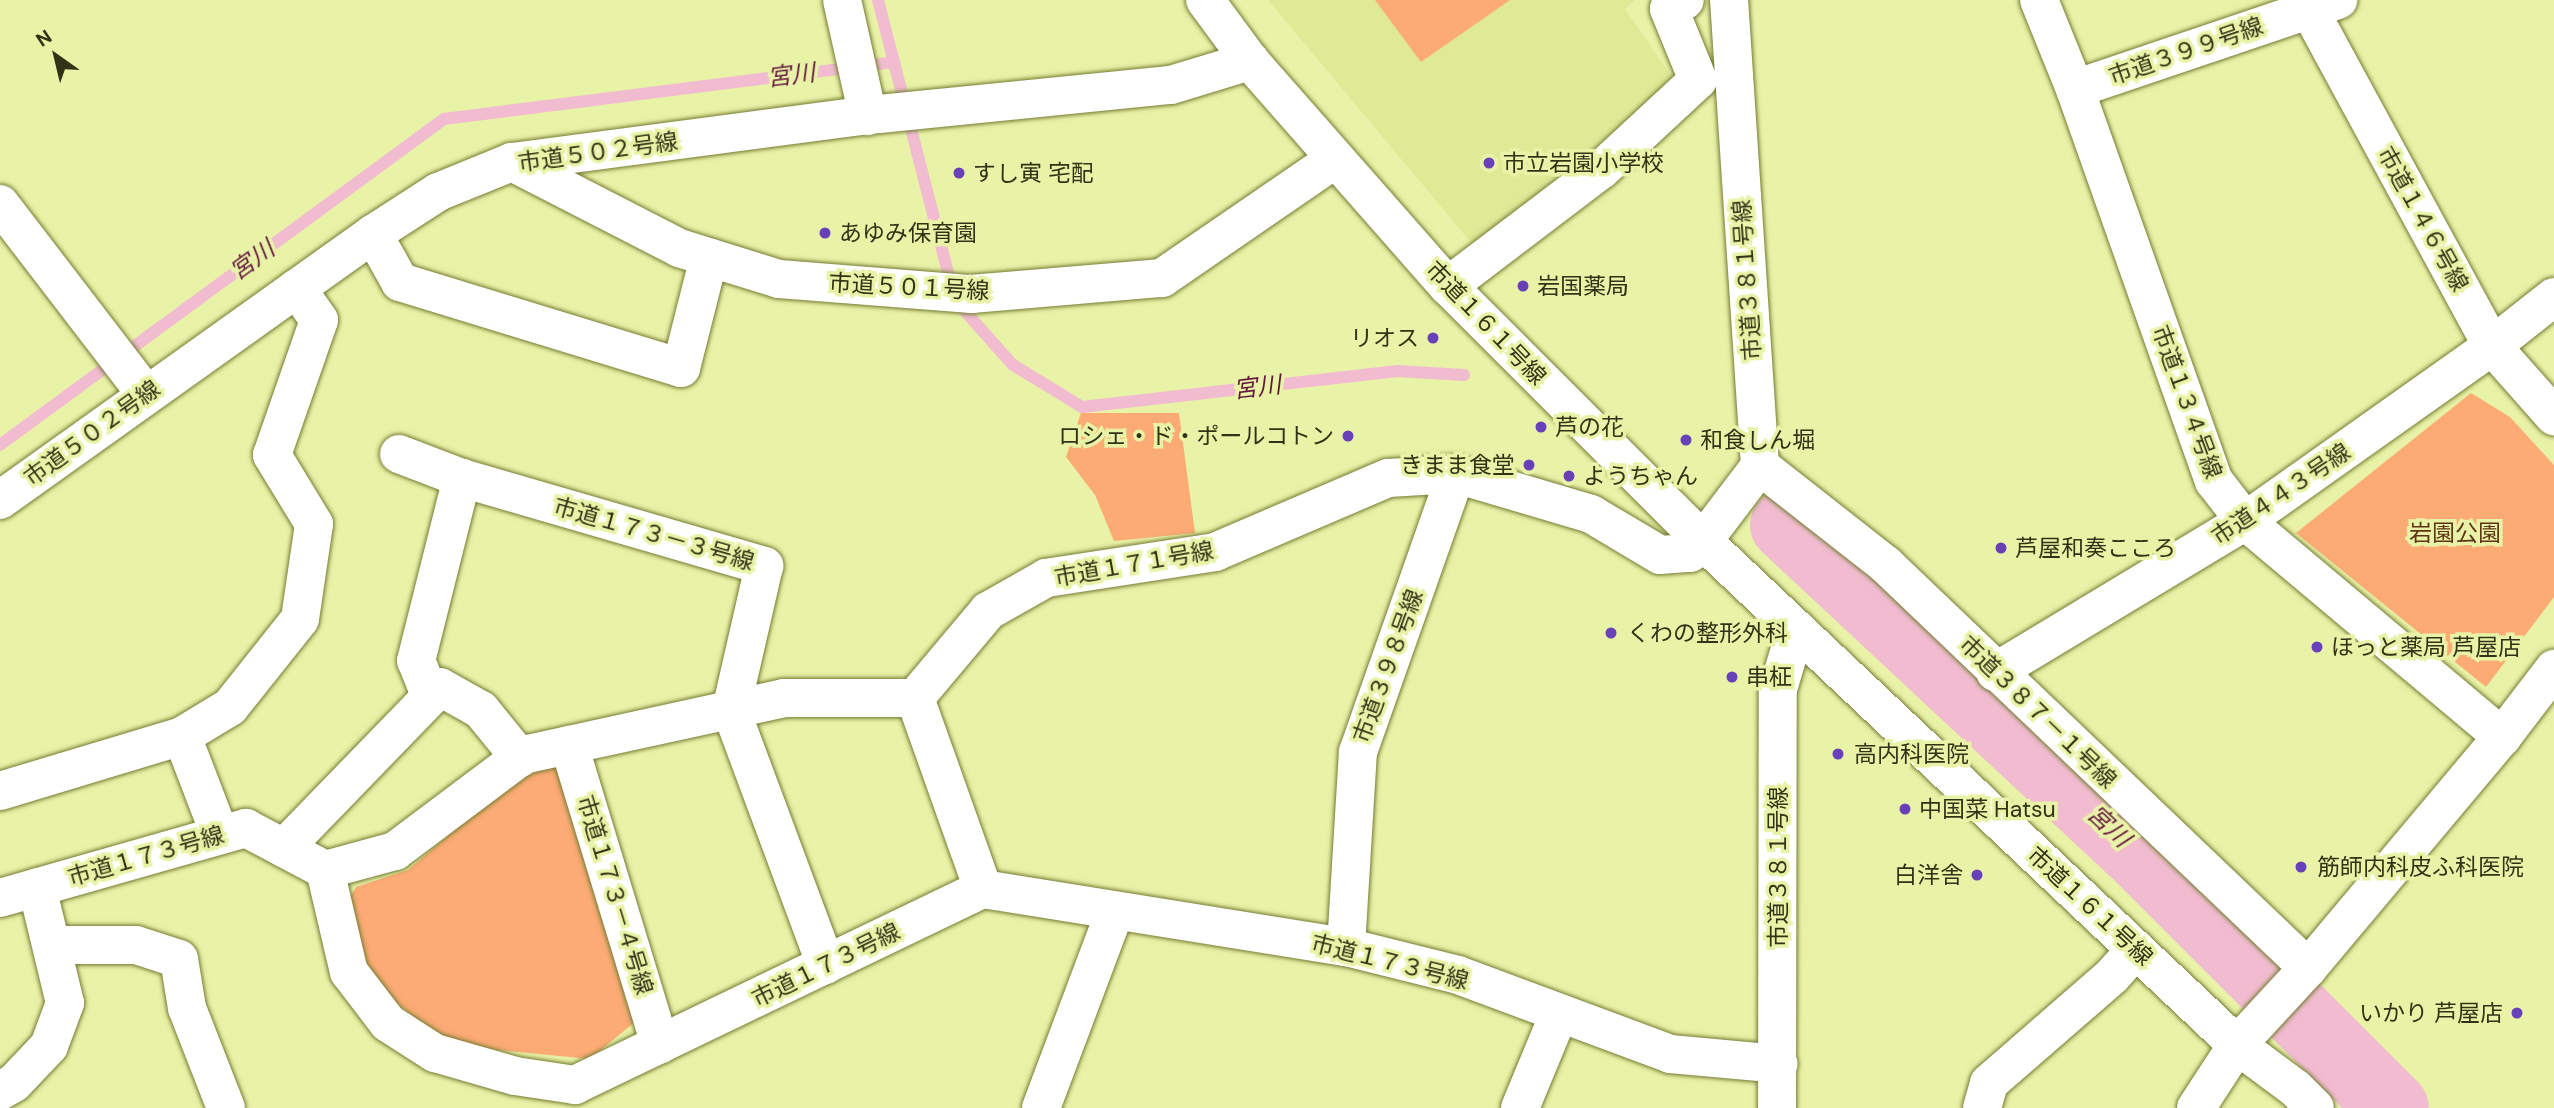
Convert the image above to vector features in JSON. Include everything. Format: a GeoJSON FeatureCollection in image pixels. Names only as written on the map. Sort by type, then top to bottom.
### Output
{"type":"FeatureCollection","features":[{"type":"Feature","properties":{"kind":"street"},"geometry":{"type":"LineString","coordinates":[[842,0],[870,107]]}},
{"type":"Feature","properties":{"kind":"street","name":"市道１６１号線"},"geometry":{"type":"LineString","coordinates":[[1205,0],[1250,61],[1448,286],[1703,541],[2237,1045],[2295,1088],[2315,1108]]}},
{"type":"Feature","properties":{"kind":"street"},"geometry":{"type":"LineString","coordinates":[[1448,286],[1601,170],[1698,80],[1669,9],[1685,0]]}},
{"type":"Feature","properties":{"kind":"street","name":"市道３８１号線"},"geometry":{"type":"LineString","coordinates":[[1729,0],[1760,466]]}},
{"type":"Feature","properties":{"kind":"street","name":"市道１３４号線"},"geometry":{"type":"LineString","coordinates":[[2039,0],[2075,89],[2214,481],[2245,521],[2502,737]]}},
{"type":"Feature","properties":{"kind":"street","name":"市道３９９号線"},"geometry":{"type":"LineString","coordinates":[[2075,89],[2324,5]]}},
{"type":"Feature","properties":{"kind":"street","name":"市道１４６号線"},"geometry":{"type":"LineString","coordinates":[[2324,5],[2492,346],[2554,416]]}},
{"type":"Feature","properties":{"kind":"street","name":"市道５０２号線"},"geometry":{"type":"LineString","coordinates":[[0,500],[127,369],[297,288],[438,192],[512,162],[870,107],[933,109],[1171,85],[1250,61]]}},
{"type":"Feature","properties":{"kind":"street","name":"市道５０１号線"},"geometry":{"type":"LineString","coordinates":[[512,162],[679,248],[779,279],[971,294],[1162,278],[1335,159]]}},
{"type":"Feature","properties":{"kind":"street"},"geometry":{"type":"LineString","coordinates":[[0,204],[127,369]]}},
{"type":"Feature","properties":{"kind":"street"},"geometry":{"type":"LineString","coordinates":[[373,234],[400,282],[681,368],[709,257]]}},
{"type":"Feature","properties":{"kind":"street"},"geometry":{"type":"LineString","coordinates":[[0,791],[182,736],[230,707],[300,619],[314,524],[272,455],[319,320],[297,288]]}},
{"type":"Feature","properties":{"kind":"street","name":"市道４４３号線"},"geometry":{"type":"LineString","coordinates":[[1995,672],[2245,521],[2492,346],[2554,297]]}},
{"type":"Feature","properties":{"kind":"street","name":"市道１７３－３号線"},"geometry":{"type":"LineString","coordinates":[[399,454],[462,478],[764,566],[731,709]]}},
{"type":"Feature","properties":{"kind":"street"},"geometry":{"type":"LineString","coordinates":[[1703,541],[1760,466]]}},
{"type":"Feature","properties":{"kind":"street","name":"市道３８７－１号線"},"geometry":{"type":"LineString","coordinates":[[1760,466],[1885,564],[1995,672],[2295,982]]}},
{"type":"Feature","properties":{"kind":"street","name":"市道１７１号線"},"geometry":{"type":"LineString","coordinates":[[915,698],[988,611],[1046,578],[1215,552],[1388,478],[1457,474],[1591,514],[1660,555],[1690,553],[1703,541]]}},
{"type":"Feature","properties":{"kind":"street","name":"市道３９８号線"},"geometry":{"type":"LineString","coordinates":[[1346,947],[1357,752],[1457,474]]}},
{"type":"Feature","properties":{"kind":"street"},"geometry":{"type":"LineString","coordinates":[[430,695],[416,660],[462,478]]}},
{"type":"Feature","properties":{"kind":"street","name":"市道３８１号線"},"geometry":{"type":"LineString","coordinates":[[1777,1108],[1778,689],[1796,629]]}},
{"type":"Feature","properties":{"kind":"street"},"geometry":{"type":"LineString","coordinates":[[2196,1108],[2237,1045],[2295,982],[2502,737],[2554,669]]}},
{"type":"Feature","properties":{"kind":"street"},"geometry":{"type":"LineString","coordinates":[[284,848],[440,687],[481,709],[520,758]]}},
{"type":"Feature","properties":{"kind":"street"},"geometry":{"type":"LineString","coordinates":[[325,870],[395,851],[520,758],[784,698],[915,698],[983,889]]}},
{"type":"Feature","properties":{"kind":"street"},"geometry":{"type":"LineString","coordinates":[[731,709],[826,965]]}},
{"type":"Feature","properties":{"kind":"street"},"geometry":{"type":"LineString","coordinates":[[182,736],[220,835]]}},
{"type":"Feature","properties":{"kind":"street","name":"市道１７３－４号線"},"geometry":{"type":"LineString","coordinates":[[569,745],[660,1044]]}},
{"type":"Feature","properties":{"kind":"street","name":"市道１７３号線"},"geometry":{"type":"LineString","coordinates":[[0,898],[246,828],[325,870],[349,972],[387,1023],[435,1053],[515,1076],[575,1085],[983,889],[1346,947],[1458,975],[1670,1054],[1779,1064]]}},
{"type":"Feature","properties":{"kind":"street"},"geometry":{"type":"LineString","coordinates":[[0,1091],[14,1083],[48,1046],[65,1003],[37,887]]}},
{"type":"Feature","properties":{"kind":"street"},"geometry":{"type":"LineString","coordinates":[[1041,1108],[1115,911]]}},
{"type":"Feature","properties":{"kind":"street"},"geometry":{"type":"LineString","coordinates":[[52,946],[136,945],[179,959],[187,1008],[226,1108]]}},
{"type":"Feature","properties":{"kind":"street"},"geometry":{"type":"LineString","coordinates":[[1982,1108],[1989,1083],[2112,976],[2136,949]]}},
{"type":"Feature","properties":{"kind":"street"},"geometry":{"type":"LineString","coordinates":[[1520,1108],[1559,1014]]}},
{"type":"Feature","properties":{"kind":"shaded area","name":"市立岩園小学校"},"geometry":{"type":"Polygon","coordinates":[[[1268,0],[1635,0],[1625,9],[1675,81],[1474,246],[1268,0]]]}},
{"type":"Feature","properties":{"kind":"green space"},"geometry":{"type":"Polygon","coordinates":[[[1375,0],[1510,0],[1421,62],[1375,0]]]}},
{"type":"Feature","properties":{"kind":"green space","name":"岩園公園"},"geometry":{"type":"Polygon","coordinates":[[[2471,393],[2510,417],[2554,465],[2554,597],[2486,687],[2296,533],[2471,393]]]}},
{"type":"Feature","properties":{"kind":"green space"},"geometry":{"type":"Polygon","coordinates":[[[1081,413],[1179,413],[1195,533],[1114,541],[1095,495],[1066,457],[1081,413]]]}},
{"type":"Feature","properties":{"kind":"green space"},"geometry":{"type":"Polygon","coordinates":[[[558,765],[636,1021],[590,1059],[497,1050],[443,1039],[395,1002],[361,963],[346,904],[356,887],[408,870],[513,780],[558,765]]]}},
{"type":"Feature","properties":{"kind":"waterway","name":"宮川"},"geometry":{"type":"LineString","coordinates":[[878,0],[955,300],[1013,365],[1082,407],[1398,371],[1464,375]]}},
{"type":"Feature","properties":{"kind":"waterway","name":"宮川"},"geometry":{"type":"LineString","coordinates":[[0,445],[444,119],[894,62]]}},
{"type":"Feature","properties":{"kind":"waterway","name":"宮川"},"geometry":{"type":"LineString","coordinates":[[1786,525],[2134,849],[2393,1108]]}},
{"type":"Feature","properties":{"kind":"place","name":"市立岩園小学校"},"geometry":{"type":"Point","coordinates":[1489,163]}},
{"type":"Feature","properties":{"kind":"place","name":"すし寅 宅配"},"geometry":{"type":"Point","coordinates":[959,173]}},
{"type":"Feature","properties":{"kind":"place","name":"あゆみ保育園"},"geometry":{"type":"Point","coordinates":[825,233]}},
{"type":"Feature","properties":{"kind":"place","name":"岩国薬局"},"geometry":{"type":"Point","coordinates":[1523,286]}},
{"type":"Feature","properties":{"kind":"place","name":"リオス"},"geometry":{"type":"Point","coordinates":[1433,338]}},
{"type":"Feature","properties":{"kind":"place","name":"芦の花"},"geometry":{"type":"Point","coordinates":[1541,427]}},
{"type":"Feature","properties":{"kind":"place","name":"ロシェ・ド・ポールコトン"},"geometry":{"type":"Point","coordinates":[1348,436]}},
{"type":"Feature","properties":{"kind":"place","name":"和食しん堀"},"geometry":{"type":"Point","coordinates":[1686,440]}},
{"type":"Feature","properties":{"kind":"place","name":"きまま食堂"},"geometry":{"type":"Point","coordinates":[1529,465]}},
{"type":"Feature","properties":{"kind":"place","name":"ようちゃん"},"geometry":{"type":"Point","coordinates":[1569,476]}},
{"type":"Feature","properties":{"kind":"place","name":"芦屋和奏こころ"},"geometry":{"type":"Point","coordinates":[2001,548]}},
{"type":"Feature","properties":{"kind":"place","name":"くわの整形外科"},"geometry":{"type":"Point","coordinates":[1611,633]}},
{"type":"Feature","properties":{"kind":"place","name":"ほっと薬局 芦屋店"},"geometry":{"type":"Point","coordinates":[2317,647]}},
{"type":"Feature","properties":{"kind":"place","name":"串柾"},"geometry":{"type":"Point","coordinates":[1732,677]}},
{"type":"Feature","properties":{"kind":"place","name":"高内科医院"},"geometry":{"type":"Point","coordinates":[1838,754]}},
{"type":"Feature","properties":{"kind":"place","name":"中国菜 Hatsu"},"geometry":{"type":"Point","coordinates":[1905,809]}},
{"type":"Feature","properties":{"kind":"place","name":"筋師内科皮ふ科医院"},"geometry":{"type":"Point","coordinates":[2301,867]}},
{"type":"Feature","properties":{"kind":"place","name":"白洋舎"},"geometry":{"type":"Point","coordinates":[1977,875]}},
{"type":"Feature","properties":{"kind":"place","name":"いかり 芦屋店"},"geometry":{"type":"Point","coordinates":[2517,1013]}}]}
